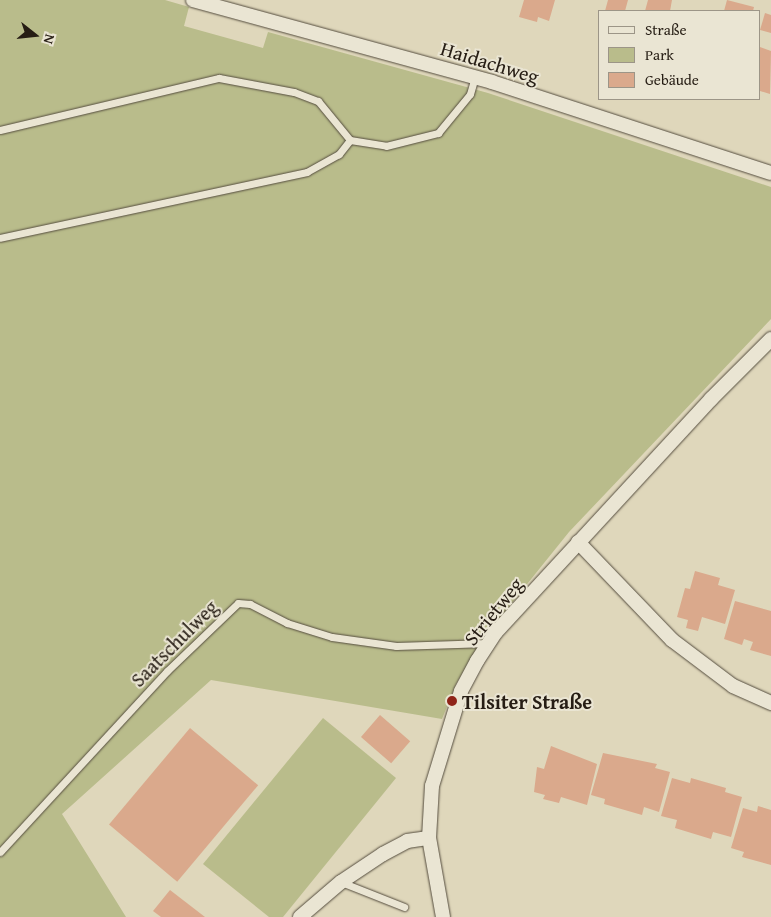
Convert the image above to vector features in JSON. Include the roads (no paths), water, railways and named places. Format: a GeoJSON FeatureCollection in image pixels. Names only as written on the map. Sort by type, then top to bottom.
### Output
{"type":"FeatureCollection","features":[{"type":"Feature","properties":{"kind":"street","name":"Haidachweg"},"geometry":{"type":"LineString","coordinates":[[194,0],[474,77],[771,173]]}},
{"type":"Feature","properties":{"kind":"street","name":"Strietweg"},"geometry":{"type":"LineString","coordinates":[[442,917],[429,838],[432,786],[444,738],[461,690],[488,643],[578,542],[768,347]]}},
{"type":"Feature","properties":{"kind":"street"},"geometry":{"type":"LineString","coordinates":[[578,542],[672,640],[733,686],[771,703]]}},
{"type":"Feature","properties":{"kind":"street"},"geometry":{"type":"LineString","coordinates":[[300,917],[341,882],[407,841],[429,838]]}},
{"type":"Feature","properties":{"kind":"lane"},"geometry":{"type":"LineString","coordinates":[[0,130],[219,78],[294,92],[318,101],[350,140],[386,146],[438,133],[470,94],[474,77]]}},
{"type":"Feature","properties":{"kind":"lane"},"geometry":{"type":"LineString","coordinates":[[0,238],[307,172],[340,154],[350,140]]}},
{"type":"Feature","properties":{"kind":"lane","name":"Saatschulweg"},"geometry":{"type":"LineString","coordinates":[[0,852],[167,671],[238,603],[250,604],[287,624],[332,637],[396,646],[488,643]]}},
{"type":"Feature","properties":{"kind":"lane"},"geometry":{"type":"LineString","coordinates":[[341,882],[404,907]]}},
{"type":"Feature","properties":{"kind":"place","name":"Tilsiter Straße"},"geometry":{"type":"Point","coordinates":[452,701]}}]}
